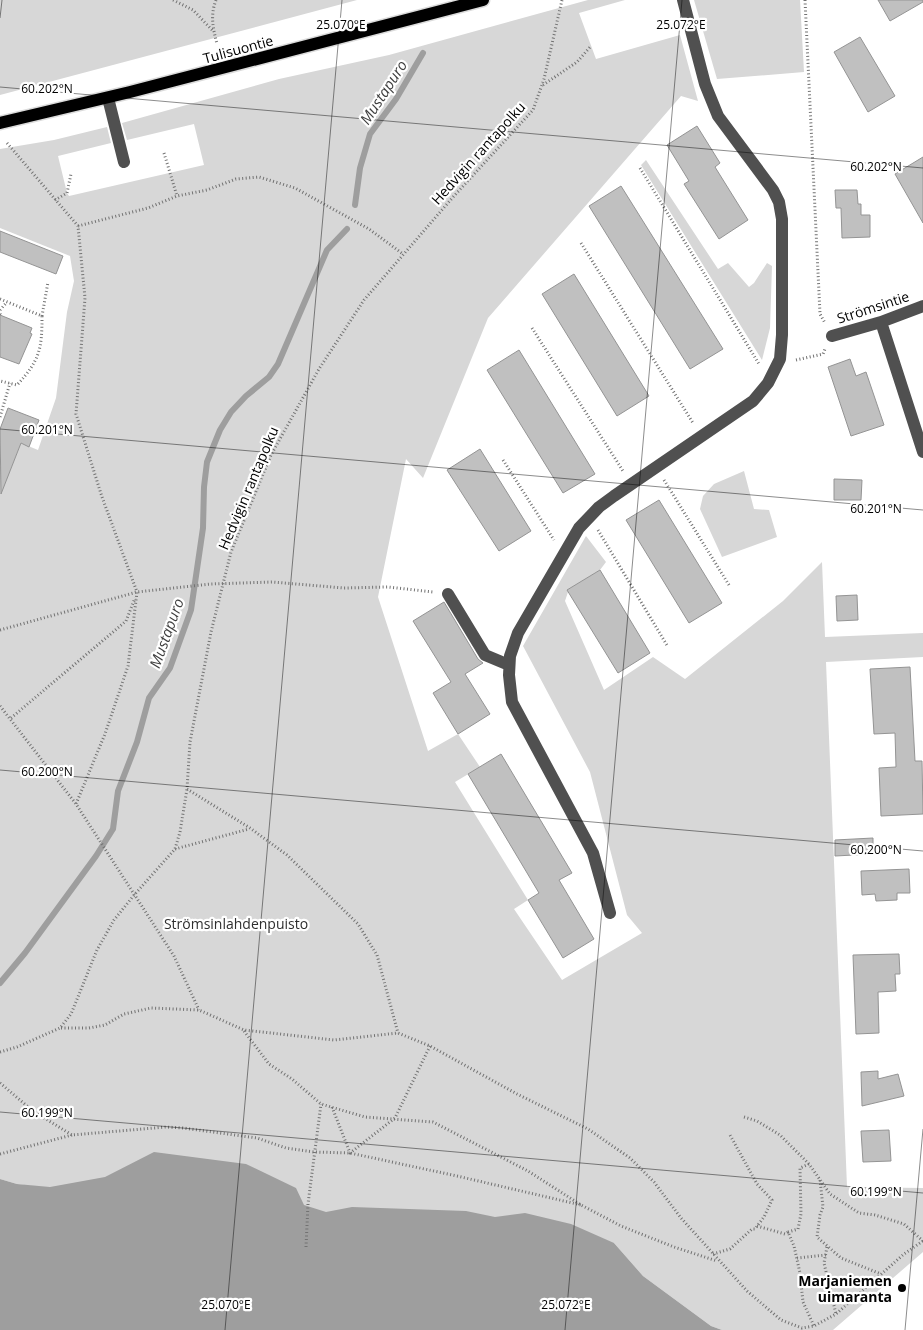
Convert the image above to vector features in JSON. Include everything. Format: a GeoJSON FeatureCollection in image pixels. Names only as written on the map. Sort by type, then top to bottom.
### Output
{"type":"FeatureCollection","features":[{"type":"Feature","properties":{"kind":"main road","name":"Tulisuontie"},"geometry":{"type":"LineString","coordinates":[[0,123],[108,98],[483,0]]}},
{"type":"Feature","properties":{"kind":"street"},"geometry":{"type":"LineString","coordinates":[[610,913],[593,853],[512,702],[510,656],[518,633],[579,528],[598,507],[753,401],[770,381],[780,359],[782,335],[782,219],[779,202],[773,190],[718,116],[705,84],[683,0]]}},
{"type":"Feature","properties":{"kind":"street"},"geometry":{"type":"LineString","coordinates":[[108,98],[124,162]]}},
{"type":"Feature","properties":{"kind":"street","name":"Strömsintie"},"geometry":{"type":"LineString","coordinates":[[832,336],[881,322],[923,306]]}},
{"type":"Feature","properties":{"kind":"street"},"geometry":{"type":"LineString","coordinates":[[881,322],[923,452]]}},
{"type":"Feature","properties":{"kind":"street"},"geometry":{"type":"LineString","coordinates":[[448,594],[485,655],[509,665]]}},
{"type":"Feature","properties":{"kind":"path"},"geometry":{"type":"LineString","coordinates":[[173,0],[193,10],[214,32]]}},
{"type":"Feature","properties":{"kind":"path"},"geometry":{"type":"LineString","coordinates":[[216,0],[212,10],[212,26],[216,44]]}},
{"type":"Feature","properties":{"kind":"path","name":"Hedvigin rantapolku"},"geometry":{"type":"LineString","coordinates":[[60,1028],[71,1014],[97,950],[114,920],[134,894],[175,849],[180,832],[187,790],[190,742],[201,679],[231,552],[271,455],[319,369],[364,300],[454,196],[528,117],[538,99],[562,0]]}},
{"type":"Feature","properties":{"kind":"path"},"geometry":{"type":"LineString","coordinates":[[805,0],[820,314],[832,336]]}},
{"type":"Feature","properties":{"kind":"path"},"geometry":{"type":"LineString","coordinates":[[542,85],[577,62],[591,46]]}},
{"type":"Feature","properties":{"kind":"path"},"geometry":{"type":"LineString","coordinates":[[6,143],[78,226],[85,298],[76,414],[102,497],[137,592],[128,666],[105,734],[76,804]]}},
{"type":"Feature","properties":{"kind":"path"},"geometry":{"type":"LineString","coordinates":[[164,153],[177,196]]}},
{"type":"Feature","properties":{"kind":"path"},"geometry":{"type":"LineString","coordinates":[[640,168],[770,381]]}},
{"type":"Feature","properties":{"kind":"path"},"geometry":{"type":"LineString","coordinates":[[55,200],[67,193],[71,174]]}},
{"type":"Feature","properties":{"kind":"path"},"geometry":{"type":"LineString","coordinates":[[78,226],[148,208],[177,196],[207,190],[236,179],[260,177],[304,192],[369,229],[403,254]]}},
{"type":"Feature","properties":{"kind":"path"},"geometry":{"type":"LineString","coordinates":[[581,243],[702,436]]}},
{"type":"Feature","properties":{"kind":"path"},"geometry":{"type":"LineString","coordinates":[[0,381],[17,385],[30,371],[37,358],[42,343],[42,316],[48,282]]}},
{"type":"Feature","properties":{"kind":"path"},"geometry":{"type":"LineString","coordinates":[[0,299],[42,316]]}},
{"type":"Feature","properties":{"kind":"path"},"geometry":{"type":"LineString","coordinates":[[0,313],[7,302]]}},
{"type":"Feature","properties":{"kind":"path"},"geometry":{"type":"LineString","coordinates":[[532,328],[632,484]]}},
{"type":"Feature","properties":{"kind":"path"},"geometry":{"type":"LineString","coordinates":[[0,416],[10,383]]}},
{"type":"Feature","properties":{"kind":"path"},"geometry":{"type":"LineString","coordinates":[[503,460],[563,556]]}},
{"type":"Feature","properties":{"kind":"path"},"geometry":{"type":"LineString","coordinates":[[656,467],[729,585]]}},
{"type":"Feature","properties":{"kind":"path"},"geometry":{"type":"LineString","coordinates":[[590,517],[668,647]]}},
{"type":"Feature","properties":{"kind":"path"},"geometry":{"type":"LineString","coordinates":[[0,630],[137,592],[211,584],[272,582],[344,588],[388,587],[448,594]]}},
{"type":"Feature","properties":{"kind":"path"},"geometry":{"type":"LineString","coordinates":[[11,718],[126,621],[137,592]]}},
{"type":"Feature","properties":{"kind":"path"},"geometry":{"type":"LineString","coordinates":[[0,706],[76,804],[111,857],[174,956],[199,1010]]}},
{"type":"Feature","properties":{"kind":"path"},"geometry":{"type":"LineString","coordinates":[[187,790],[250,828],[287,855],[358,924],[377,955],[398,1033]]}},
{"type":"Feature","properties":{"kind":"path"},"geometry":{"type":"LineString","coordinates":[[175,849],[250,828]]}},
{"type":"Feature","properties":{"kind":"path"},"geometry":{"type":"LineString","coordinates":[[0,1052],[17,1047],[60,1028],[90,1028],[104,1025],[124,1014],[151,1008],[199,1010],[244,1030],[334,1040],[398,1033],[430,1046],[517,1094],[588,1128],[630,1158],[654,1182],[680,1218],[747,1291],[781,1320],[802,1328],[814,1326],[836,1314],[904,1254],[923,1241],[904,1224],[875,1215],[858,1213],[830,1194],[810,1164],[780,1135],[757,1121],[744,1117]]}},
{"type":"Feature","properties":{"kind":"path"},"geometry":{"type":"LineString","coordinates":[[244,1030],[270,1064],[292,1079],[321,1104],[365,1116],[433,1122],[528,1171],[581,1205],[646,1237],[720,1262]]}},
{"type":"Feature","properties":{"kind":"path"},"geometry":{"type":"LineString","coordinates":[[350,1154],[395,1118],[430,1046]]}},
{"type":"Feature","properties":{"kind":"path"},"geometry":{"type":"LineString","coordinates":[[0,1083],[33,1111],[72,1135]]}},
{"type":"Feature","properties":{"kind":"path"},"geometry":{"type":"LineString","coordinates":[[306,1247],[308,1204],[321,1104]]}},
{"type":"Feature","properties":{"kind":"path"},"geometry":{"type":"LineString","coordinates":[[332,1107],[350,1154]]}},
{"type":"Feature","properties":{"kind":"path"},"geometry":{"type":"LineString","coordinates":[[0,1154],[72,1135],[183,1128],[257,1138],[286,1148],[350,1154],[457,1176],[581,1205]]}},
{"type":"Feature","properties":{"kind":"path"},"geometry":{"type":"LineString","coordinates":[[712,1254],[730,1249],[752,1229],[755,1229],[772,1200],[757,1184],[730,1135]]}},
{"type":"Feature","properties":{"kind":"path"},"geometry":{"type":"LineString","coordinates":[[757,1226],[785,1234],[798,1229],[801,1214],[800,1168],[810,1164]]}},
{"type":"Feature","properties":{"kind":"path"},"geometry":{"type":"LineString","coordinates":[[820,1179],[823,1207],[817,1237],[827,1248],[841,1258],[881,1274]]}},
{"type":"Feature","properties":{"kind":"path"},"geometry":{"type":"LineString","coordinates":[[788,1232],[797,1258],[804,1302],[814,1326]]}},
{"type":"Feature","properties":{"kind":"path"},"geometry":{"type":"LineString","coordinates":[[827,1248],[824,1263],[836,1314]]}},
{"type":"Feature","properties":{"kind":"path"},"geometry":{"type":"LineString","coordinates":[[797,1258],[826,1254]]}},
{"type":"Feature","properties":{"kind":"green space"},"geometry":{"type":"Polygon","coordinates":[[[0,0],[357,0],[0,95],[0,0]]]}},
{"type":"Feature","properties":{"kind":"green space","name":"Strömsinlahdenpuisto"},"geometry":{"type":"Polygon","coordinates":[[[588,0],[625,0],[579,13],[596,59],[680,35],[698,101],[681,96],[488,318],[423,478],[406,459],[378,597],[428,751],[458,734],[480,767],[455,782],[528,900],[514,909],[562,980],[642,933],[627,915],[590,772],[523,646],[586,536],[606,562],[600,570],[569,589],[565,601],[604,690],[653,657],[685,679],[783,601],[822,562],[825,637],[923,633],[923,657],[826,662],[847,1187],[923,1188],[923,1252],[833,1330],[722,1330],[711,1326],[643,1276],[614,1243],[597,1264],[17,1184],[0,1179],[0,467],[10,471],[21,443],[38,450],[56,398],[67,312],[74,281],[70,256],[0,228],[0,149],[54,140],[107,127],[111,143],[58,156],[69,196],[204,165],[194,124],[127,140],[122,123],[279,79],[389,55],[588,0]]]}},
{"type":"Feature","properties":{"kind":"green space"},"geometry":{"type":"Polygon","coordinates":[[[694,0],[800,0],[804,72],[717,79],[694,0]]]}},
{"type":"Feature","properties":{"kind":"green space"},"geometry":{"type":"Polygon","coordinates":[[[646,160],[718,269],[728,263],[749,287],[754,283],[767,263],[772,266],[770,328],[762,360],[641,165],[646,160]]]}},
{"type":"Feature","properties":{"kind":"green space"},"geometry":{"type":"Polygon","coordinates":[[[744,471],[754,509],[769,510],[777,537],[722,557],[700,509],[703,496],[714,484],[744,471]]]}},
{"type":"Feature","properties":{"kind":"shaded area"},"geometry":{"type":"Polygon","coordinates":[[[154,1152],[246,1164],[296,1188],[304,1205],[326,1212],[352,1207],[466,1211],[495,1217],[525,1213],[571,1224],[614,1243],[643,1276],[711,1326],[722,1330],[0,1330],[0,1179],[17,1184],[50,1187],[105,1177],[154,1152]]]}},
{"type":"Feature","properties":{"kind":"building"},"geometry":{"type":"Polygon","coordinates":[[[878,0],[923,0],[923,2],[890,21],[878,0]]]}},
{"type":"Feature","properties":{"kind":"building"},"geometry":{"type":"Polygon","coordinates":[[[860,37],[895,96],[868,112],[834,52],[860,37]]]}},
{"type":"Feature","properties":{"kind":"building"},"geometry":{"type":"Polygon","coordinates":[[[697,126],[720,163],[715,167],[748,220],[719,239],[684,184],[689,181],[667,145],[697,126]]]}},
{"type":"Feature","properties":{"kind":"building"},"geometry":{"type":"Polygon","coordinates":[[[923,157],[923,223],[895,174],[923,157]]]}},
{"type":"Feature","properties":{"kind":"building"},"geometry":{"type":"Polygon","coordinates":[[[621,186],[723,349],[690,369],[589,206],[621,186]]]}},
{"type":"Feature","properties":{"kind":"building"},"geometry":{"type":"Polygon","coordinates":[[[835,190],[857,190],[858,204],[861,204],[861,215],[870,215],[870,237],[842,238],[841,208],[836,208],[835,190]]]}},
{"type":"Feature","properties":{"kind":"building"},"geometry":{"type":"Polygon","coordinates":[[[0,231],[63,256],[56,274],[0,252],[0,231]]]}},
{"type":"Feature","properties":{"kind":"building"},"geometry":{"type":"Polygon","coordinates":[[[574,274],[649,396],[617,416],[542,294],[574,274]]]}},
{"type":"Feature","properties":{"kind":"building"},"geometry":{"type":"Polygon","coordinates":[[[0,315],[32,328],[30,333],[32,334],[19,364],[0,357],[0,315]]]}},
{"type":"Feature","properties":{"kind":"building"},"geometry":{"type":"Polygon","coordinates":[[[519,350],[595,474],[563,493],[487,370],[519,350]]]}},
{"type":"Feature","properties":{"kind":"building"},"geometry":{"type":"Polygon","coordinates":[[[850,359],[856,376],[866,372],[884,425],[851,436],[828,367],[850,359]]]}},
{"type":"Feature","properties":{"kind":"building"},"geometry":{"type":"Polygon","coordinates":[[[8,408],[39,420],[29,447],[21,443],[1,494],[0,429],[8,408]]]}},
{"type":"Feature","properties":{"kind":"building"},"geometry":{"type":"Polygon","coordinates":[[[480,449],[531,531],[499,551],[447,470],[480,449]]]}},
{"type":"Feature","properties":{"kind":"building"},"geometry":{"type":"Polygon","coordinates":[[[834,479],[862,480],[861,500],[834,500],[834,479]]]}},
{"type":"Feature","properties":{"kind":"building"},"geometry":{"type":"Polygon","coordinates":[[[659,500],[722,603],[689,623],[626,520],[659,500]]]}},
{"type":"Feature","properties":{"kind":"building"},"geometry":{"type":"Polygon","coordinates":[[[600,570],[650,653],[618,673],[567,590],[600,570]]]}},
{"type":"Feature","properties":{"kind":"building"},"geometry":{"type":"Polygon","coordinates":[[[857,595],[858,620],[837,621],[836,596],[857,595]]]}},
{"type":"Feature","properties":{"kind":"building"},"geometry":{"type":"Polygon","coordinates":[[[444,602],[478,659],[483,663],[465,674],[490,714],[458,734],[433,693],[451,682],[413,621],[444,602]]]}},
{"type":"Feature","properties":{"kind":"building"},"geometry":{"type":"Polygon","coordinates":[[[910,667],[915,761],[922,761],[923,814],[881,816],[879,768],[896,767],[895,733],[874,734],[870,669],[910,667]]]}},
{"type":"Feature","properties":{"kind":"building"},"geometry":{"type":"Polygon","coordinates":[[[501,754],[572,873],[559,880],[594,939],[563,958],[528,900],[539,893],[468,774],[501,754]]]}},
{"type":"Feature","properties":{"kind":"building"},"geometry":{"type":"Polygon","coordinates":[[[873,838],[873,854],[835,856],[835,840],[873,838]]]}},
{"type":"Feature","properties":{"kind":"building"},"geometry":{"type":"Polygon","coordinates":[[[909,869],[910,893],[897,893],[897,900],[876,901],[875,894],[862,895],[861,871],[909,869]]]}},
{"type":"Feature","properties":{"kind":"building"},"geometry":{"type":"Polygon","coordinates":[[[899,954],[900,974],[895,974],[896,991],[878,992],[879,1033],[856,1034],[853,955],[899,954]]]}},
{"type":"Feature","properties":{"kind":"building"},"geometry":{"type":"Polygon","coordinates":[[[878,1071],[878,1079],[898,1074],[904,1096],[862,1106],[861,1072],[878,1071]]]}},
{"type":"Feature","properties":{"kind":"building"},"geometry":{"type":"Polygon","coordinates":[[[889,1130],[891,1161],[863,1162],[861,1131],[889,1130]]]}},
{"type":"Feature","properties":{"kind":"waterway","name":"Mustapuro"},"geometry":{"type":"LineString","coordinates":[[355,205],[360,168],[370,134],[396,99],[423,53]]}},
{"type":"Feature","properties":{"kind":"waterway","name":"Mustapuro"},"geometry":{"type":"LineString","coordinates":[[0,983],[25,953],[96,856],[113,829],[118,791],[137,742],[149,698],[170,668],[191,610],[203,528],[207,462],[220,430],[231,412],[246,396],[269,377],[278,364],[327,250],[347,229]]}},
{"type":"Feature","properties":{"kind":"place","name":"Marjaniemen uimaranta"},"geometry":{"type":"Point","coordinates":[902,1288]}}]}
